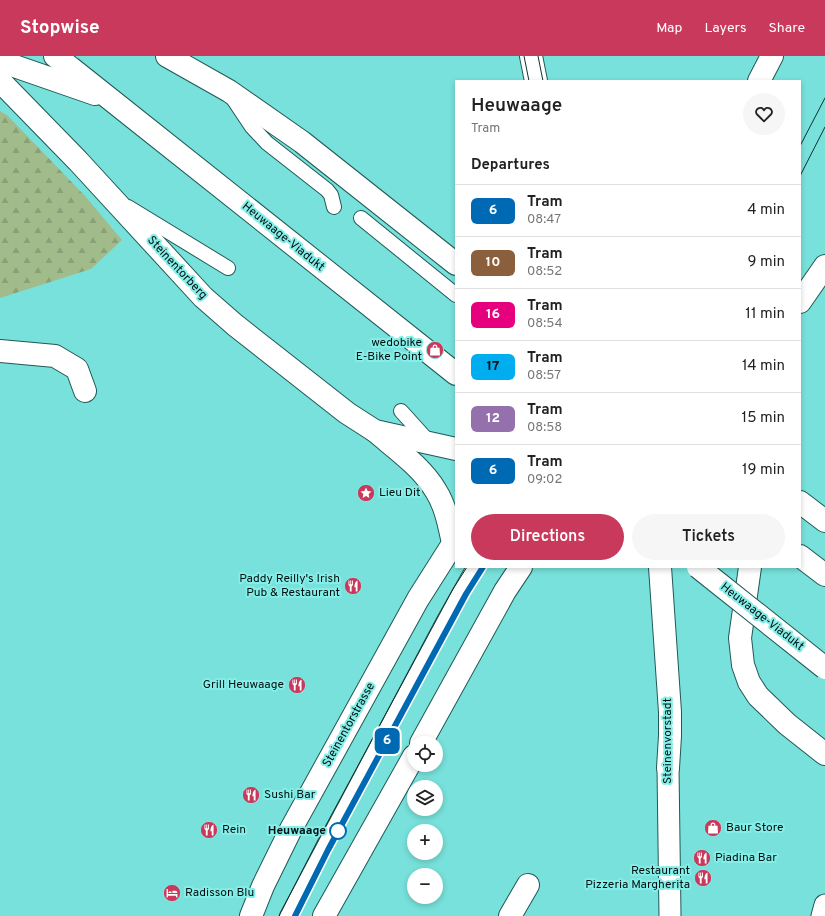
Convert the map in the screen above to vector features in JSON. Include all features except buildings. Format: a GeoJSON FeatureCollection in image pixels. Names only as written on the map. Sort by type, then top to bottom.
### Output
{"type":"FeatureCollection","features":[{"type":"Feature","properties":{"kind":"main road","name":"Heuwaage-Viadukt"},"geometry":{"type":"LineString","coordinates":[[55,56],[455,373]]}},
{"type":"Feature","properties":{"kind":"main road"},"geometry":{"type":"LineString","coordinates":[[167,56],[229,91],[302,142],[455,263]]}},
{"type":"Feature","properties":{"kind":"main road"},"geometry":{"type":"LineString","coordinates":[[531,56],[536,80]]}},
{"type":"Feature","properties":{"kind":"main road"},"geometry":{"type":"LineString","coordinates":[[760,80],[772,56]]}},
{"type":"Feature","properties":{"kind":"main road"},"geometry":{"type":"LineString","coordinates":[[0,61],[111,99]]}},
{"type":"Feature","properties":{"kind":"main road","name":"Steinentorberg"},"geometry":{"type":"LineString","coordinates":[[0,81],[111,196],[208,302],[341,408],[375,431],[426,477],[436,489],[454,541]]}},
{"type":"Feature","properties":{"kind":"main road"},"geometry":{"type":"LineString","coordinates":[[801,301],[825,266]]}},
{"type":"Feature","properties":{"kind":"main road"},"geometry":{"type":"LineString","coordinates":[[0,351],[55,356],[77,369],[85,391]]}},
{"type":"Feature","properties":{"kind":"main road","name":"Steinentorberg"},"geometry":{"type":"LineString","coordinates":[[375,431],[455,449]]}},
{"type":"Feature","properties":{"kind":"main road"},"geometry":{"type":"LineString","coordinates":[[801,503],[825,521]]}},
{"type":"Feature","properties":{"kind":"main road","name":"Steinentorstrasse"},"geometry":{"type":"LineString","coordinates":[[251,916],[263,886],[291,829],[418,599],[454,541]]}},
{"type":"Feature","properties":{"kind":"main road"},"geometry":{"type":"LineString","coordinates":[[801,557],[825,575]]}},
{"type":"Feature","properties":{"kind":"main road"},"geometry":{"type":"LineString","coordinates":[[425,736],[505,591],[520,568]]}},
{"type":"Feature","properties":{"kind":"main road","name":"Steinenvorstadt"},"geometry":{"type":"LineString","coordinates":[[660,568],[670,712],[668,768]]}},
{"type":"Feature","properties":{"kind":"main road","name":"Heuwaage-Viadukt"},"geometry":{"type":"LineString","coordinates":[[699,568],[825,668]]}},
{"type":"Feature","properties":{"kind":"main road"},"geometry":{"type":"LineString","coordinates":[[750,568],[740,638],[742,665],[749,682],[758,696],[787,724],[825,754]]}},
{"type":"Feature","properties":{"kind":"main road"},"geometry":{"type":"LineString","coordinates":[[324,916],[407,768]]}},
{"type":"Feature","properties":{"kind":"main road"},"geometry":{"type":"LineString","coordinates":[[510,916],[528,885]]}},
{"type":"Feature","properties":{"kind":"street","name":"Steinenvorstadt"},"geometry":{"type":"LineString","coordinates":[[668,768],[670,916]]}},
{"type":"Feature","properties":{"kind":"street"},"geometry":{"type":"LineString","coordinates":[[822,916],[825,904]]}},
{"type":"Feature","properties":{"kind":"lane"},"geometry":{"type":"LineString","coordinates":[[229,91],[252,127],[267,143],[327,190],[331,196],[334,207]]}},
{"type":"Feature","properties":{"kind":"lane"},"geometry":{"type":"LineString","coordinates":[[111,196],[228,268]]}},
{"type":"Feature","properties":{"kind":"lane"},"geometry":{"type":"LineString","coordinates":[[361,218],[455,293]]}},
{"type":"Feature","properties":{"kind":"lane"},"geometry":{"type":"LineString","coordinates":[[401,412],[429,442]]}},
{"type":"Feature","properties":{"kind":"lane"},"geometry":{"type":"LineString","coordinates":[[287,916],[473,568]]}},
{"type":"Feature","properties":{"kind":"green space"},"geometry":{"type":"Polygon","coordinates":[[[0,111],[7,115],[85,196],[122,240],[91,269],[0,298],[0,111]]]}},
{"type":"Feature","properties":{"kind":"tram line"},"geometry":{"type":"LineString","coordinates":[[524,56],[529,80]]}},
{"type":"Feature","properties":{"kind":"tram line"},"geometry":{"type":"LineString","coordinates":[[538,56],[543,80]]}},
{"type":"Feature","properties":{"kind":"tram line"},"geometry":{"type":"LineString","coordinates":[[801,144],[825,98]]}},
{"type":"Feature","properties":{"kind":"tram line"},"geometry":{"type":"LineString","coordinates":[[801,174],[825,127]]}},
{"type":"Feature","properties":{"kind":"tram line"},"geometry":{"type":"LineString","coordinates":[[279,916],[318,840],[453,589],[466,568]]}},
{"type":"Feature","properties":{"kind":"tram line"},"geometry":{"type":"LineString","coordinates":[[295,916],[328,850],[466,594],[482,568]]}},
{"type":"Feature","properties":{"kind":"tram line","name":"6"},"geometry":{"type":"LineString","coordinates":[[295,916],[328,850],[466,594],[482,568]]}},
{"type":"Feature","properties":{"kind":"place","name":"wedobike E-Bike Point"},"geometry":{"type":"Point","coordinates":[435,350]}},
{"type":"Feature","properties":{"kind":"place","name":"Lieu Dit"},"geometry":{"type":"Point","coordinates":[366,493]}},
{"type":"Feature","properties":{"kind":"place","name":"Paddy Reilly's Irish Pub & Restaurant"},"geometry":{"type":"Point","coordinates":[353,586]}},
{"type":"Feature","properties":{"kind":"place","name":"Grill Heuwaage"},"geometry":{"type":"Point","coordinates":[297,685]}},
{"type":"Feature","properties":{"kind":"place","name":"Sushi Bar"},"geometry":{"type":"Point","coordinates":[251,795]}},
{"type":"Feature","properties":{"kind":"place","name":"Baur Store"},"geometry":{"type":"Point","coordinates":[713,828]}},
{"type":"Feature","properties":{"kind":"place","name":"Rein"},"geometry":{"type":"Point","coordinates":[209,830]}},
{"type":"Feature","properties":{"kind":"place","name":"Heuwaage"},"geometry":{"type":"Point","coordinates":[338,831]}},
{"type":"Feature","properties":{"kind":"place","name":"Piadina Bar"},"geometry":{"type":"Point","coordinates":[702,858]}},
{"type":"Feature","properties":{"kind":"place","name":"Restaurant Pizzeria Margherita"},"geometry":{"type":"Point","coordinates":[703,878]}},
{"type":"Feature","properties":{"kind":"place","name":"Radisson Blu"},"geometry":{"type":"Point","coordinates":[172,893]}}]}
